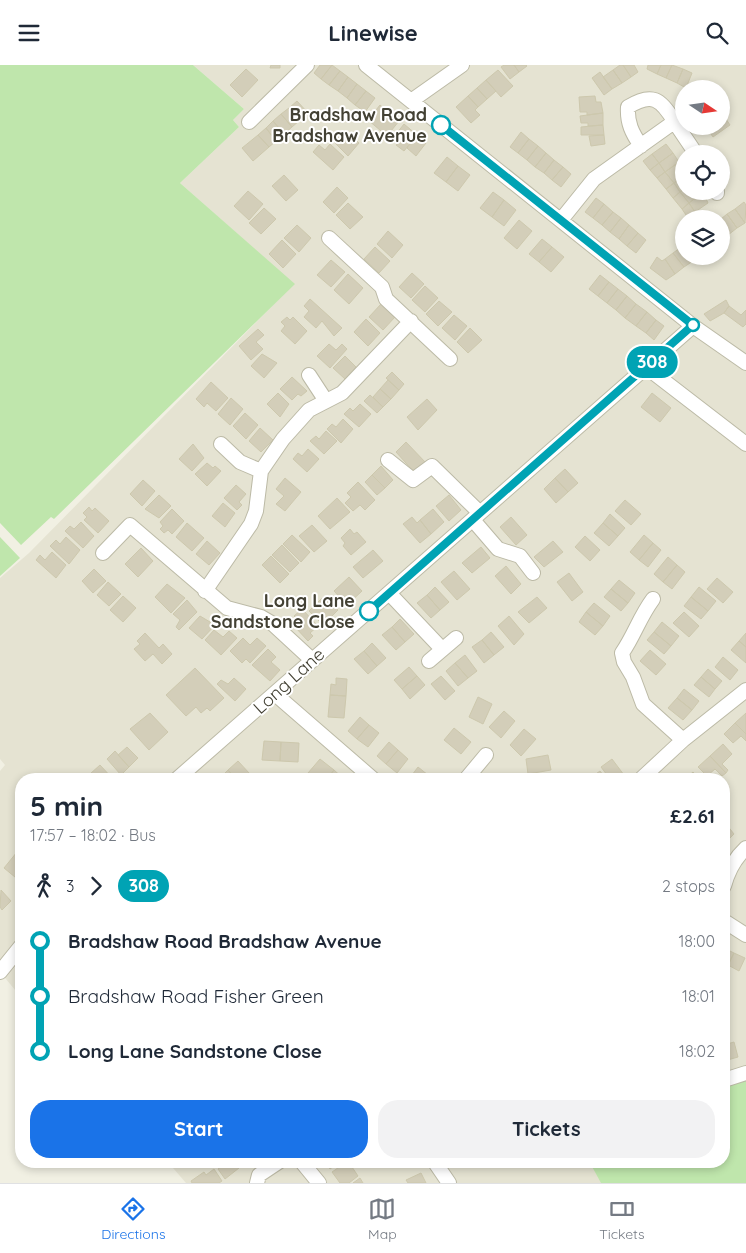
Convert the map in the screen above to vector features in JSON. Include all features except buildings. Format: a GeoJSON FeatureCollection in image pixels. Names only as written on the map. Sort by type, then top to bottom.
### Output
{"type":"FeatureCollection","features":[{"type":"Feature","properties":{"kind":"street"},"geometry":{"type":"LineString","coordinates":[[249,122],[307,65]]}},
{"type":"Feature","properties":{"kind":"street"},"geometry":{"type":"LineString","coordinates":[[366,65],[693,325],[746,363]]}},
{"type":"Feature","properties":{"kind":"street"},"geometry":{"type":"LineString","coordinates":[[411,101],[462,65]]}},
{"type":"Feature","properties":{"kind":"street"},"geometry":{"type":"LineString","coordinates":[[641,146],[632,133],[627,119],[628,107],[639,100],[648,98],[659,101],[667,109],[690,145]]}},
{"type":"Feature","properties":{"kind":"street"},"geometry":{"type":"LineString","coordinates":[[561,220],[594,179],[674,122]]}},
{"type":"Feature","properties":{"kind":"street"},"geometry":{"type":"LineString","coordinates":[[329,238],[382,287],[386,299],[450,359]]}},
{"type":"Feature","properties":{"kind":"street"},"geometry":{"type":"LineString","coordinates":[[205,591],[251,524],[256,511],[261,471],[283,439],[310,410],[342,393],[411,321]]}},
{"type":"Feature","properties":{"kind":"street","name":"Long Lane"},"geometry":{"type":"LineString","coordinates":[[185,773],[693,325]]}},
{"type":"Feature","properties":{"kind":"street"},"geometry":{"type":"LineString","coordinates":[[646,367],[746,444]]}},
{"type":"Feature","properties":{"kind":"street"},"geometry":{"type":"LineString","coordinates":[[309,375],[326,401]]}},
{"type":"Feature","properties":{"kind":"street"},"geometry":{"type":"LineString","coordinates":[[220,444],[233,457],[261,471]]}},
{"type":"Feature","properties":{"kind":"street"},"geometry":{"type":"LineString","coordinates":[[388,460],[413,481],[432,467],[476,516],[498,549],[520,556],[533,573]]}},
{"type":"Feature","properties":{"kind":"street"},"geometry":{"type":"LineString","coordinates":[[103,553],[130,525],[227,608],[261,617],[273,624],[312,660]]}},
{"type":"Feature","properties":{"kind":"street"},"geometry":{"type":"LineString","coordinates":[[389,593],[442,649]]}},
{"type":"Feature","properties":{"kind":"street"},"geometry":{"type":"LineString","coordinates":[[653,599],[640,617],[634,637],[622,653],[624,662],[633,677],[643,704],[683,740]]}},
{"type":"Feature","properties":{"kind":"street"},"geometry":{"type":"LineString","coordinates":[[429,661],[456,638]]}},
{"type":"Feature","properties":{"kind":"street"},"geometry":{"type":"LineString","coordinates":[[647,773],[683,740],[746,690]]}},
{"type":"Feature","properties":{"kind":"street"},"geometry":{"type":"LineString","coordinates":[[275,694],[366,773]]}},
{"type":"Feature","properties":{"kind":"street"},"geometry":{"type":"LineString","coordinates":[[471,773],[486,755]]}},
{"type":"Feature","properties":{"kind":"street"},"geometry":{"type":"LineString","coordinates":[[730,868],[738,855],[746,848]]}},
{"type":"Feature","properties":{"kind":"street"},"geometry":{"type":"LineString","coordinates":[[730,925],[746,935]]}},
{"type":"Feature","properties":{"kind":"street"},"geometry":{"type":"LineString","coordinates":[[0,973],[15,954]]}},
{"type":"Feature","properties":{"kind":"street"},"geometry":{"type":"LineString","coordinates":[[730,1078],[746,1073]]}},
{"type":"Feature","properties":{"kind":"street"},"geometry":{"type":"LineString","coordinates":[[257,1183],[259,1175],[270,1168]]}},
{"type":"Feature","properties":{"kind":"street"},"geometry":{"type":"LineString","coordinates":[[306,1168],[319,1183]]}},
{"type":"Feature","properties":{"kind":"street"},"geometry":{"type":"LineString","coordinates":[[439,1168],[449,1183]]}},
{"type":"Feature","properties":{"kind":"shaded area"},"geometry":{"type":"Polygon","coordinates":[[[193,65],[746,65],[746,1183],[186,1183],[173,1168],[730,1168],[730,773],[15,773],[15,990],[0,972],[0,771],[5,765],[0,759],[0,578],[29,553],[294,284],[180,183],[239,127],[233,120],[244,109],[193,65]]]}},
{"type":"Feature","properties":{"kind":"green space"},"geometry":{"type":"Polygon","coordinates":[[[0,65],[193,65],[244,109],[233,120],[239,127],[180,183],[295,284],[54,519],[51,517],[21,545],[0,523],[0,65]]]}},
{"type":"Feature","properties":{"kind":"green space"},"geometry":{"type":"Polygon","coordinates":[[[0,537],[20,558],[0,576],[0,537]]]}},
{"type":"Feature","properties":{"kind":"green space"},"geometry":{"type":"Polygon","coordinates":[[[746,1080],[746,1183],[601,1183],[593,1168],[730,1168],[730,1085],[746,1080]]]}},
{"type":"Feature","properties":{"kind":"bus line","name":"308"},"geometry":{"type":"LineString","coordinates":[[369,611],[693,325],[441,125]]}},
{"type":"Feature","properties":{"kind":"place","name":"Bradshaw Road Bradshaw Avenue"},"geometry":{"type":"Point","coordinates":[441,125]}},
{"type":"Feature","properties":{"kind":"place","name":"Long Lane Sandstone Close"},"geometry":{"type":"Point","coordinates":[369,611]}}]}
